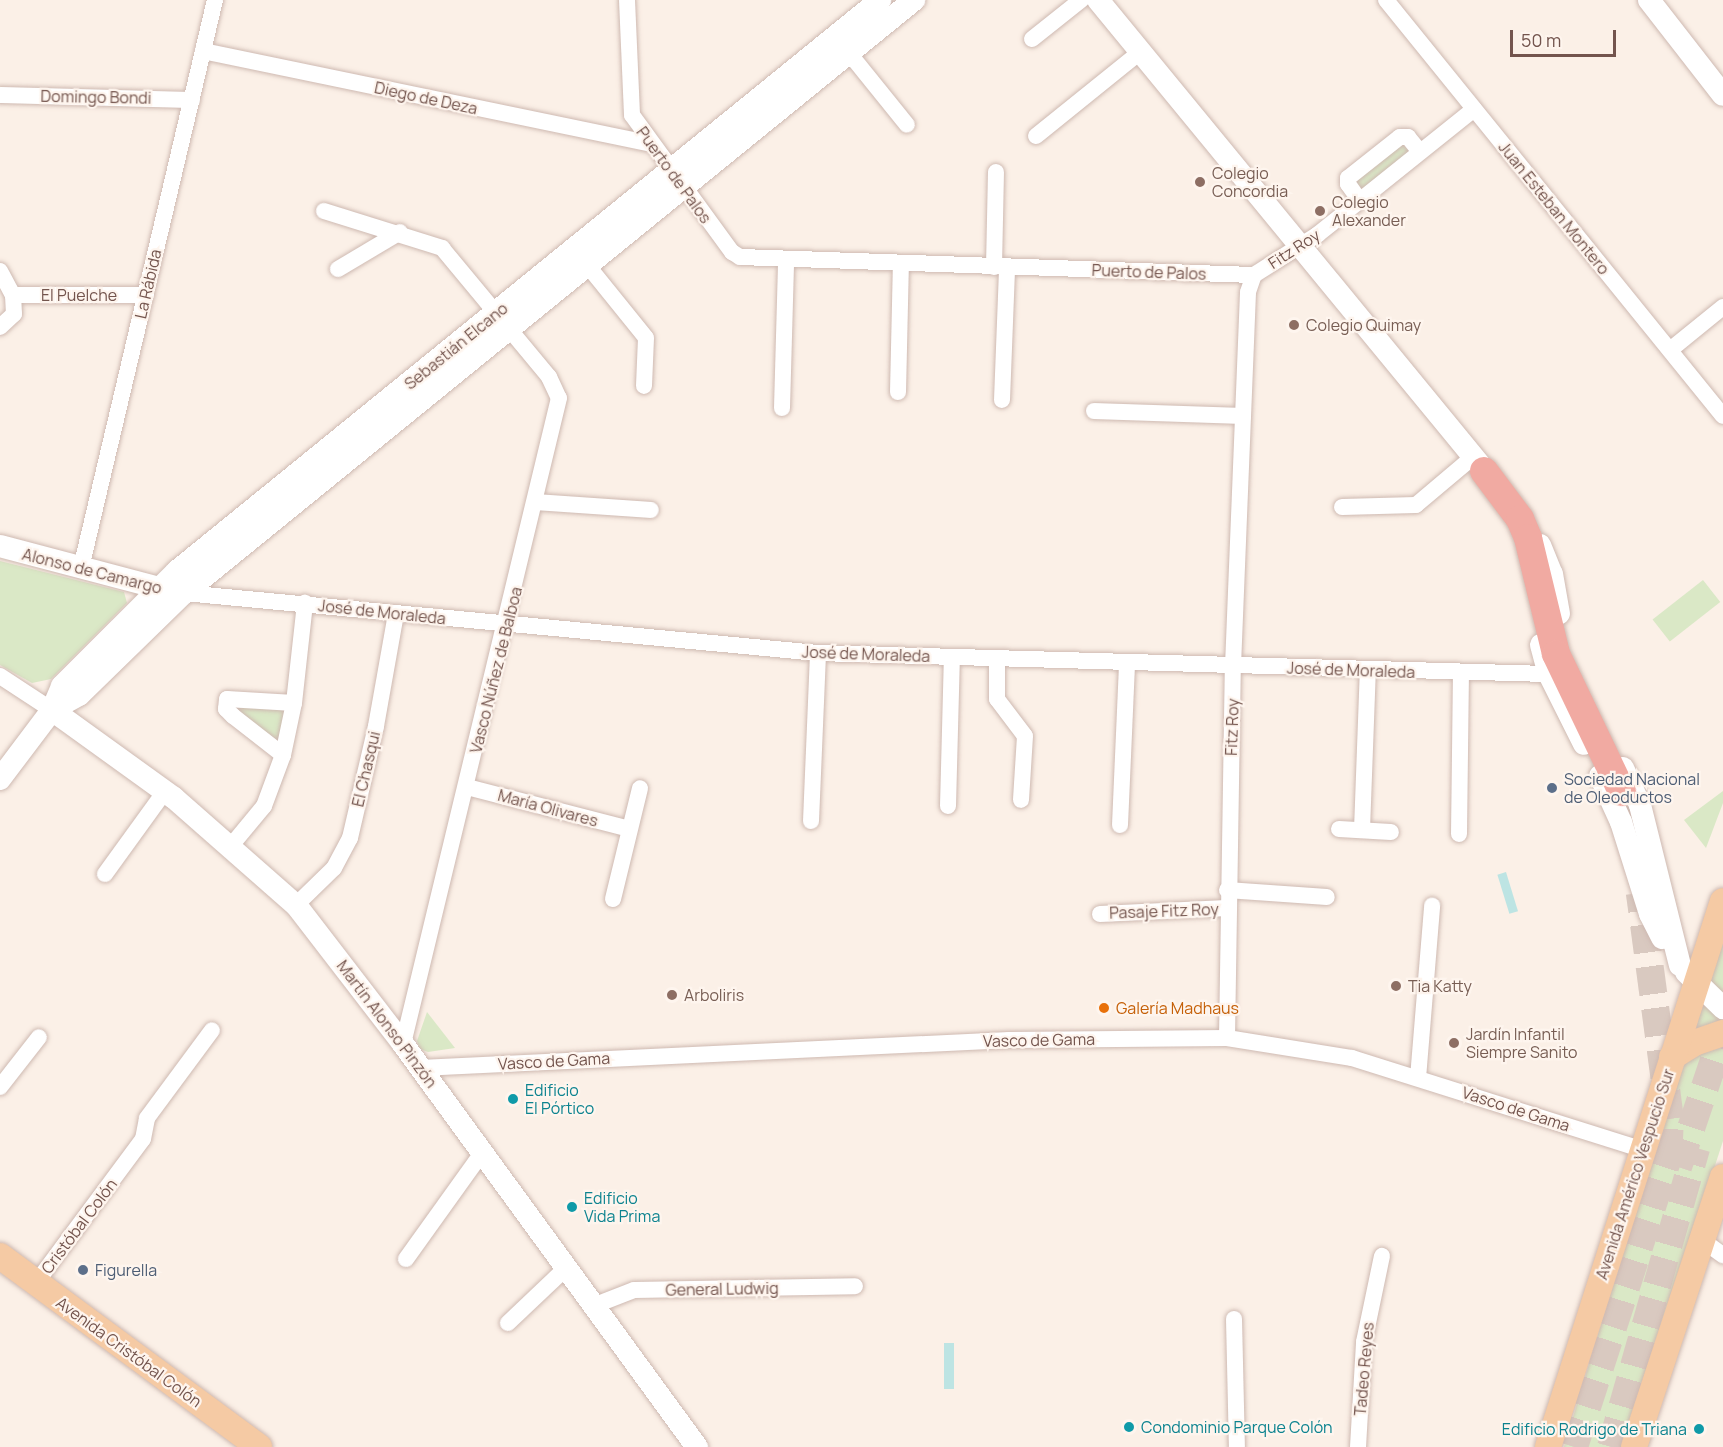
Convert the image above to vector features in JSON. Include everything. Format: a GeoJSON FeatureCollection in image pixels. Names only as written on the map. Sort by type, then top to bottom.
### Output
{"type":"FeatureCollection","features":[{"type":"Feature","properties":{"kind":"highway"},"geometry":{"type":"LineString","coordinates":[[1479,464],[1520,519],[1528,538],[1556,654],[1622,792]]}},
{"type":"Feature","properties":{"kind":"main road","name":"Avenida Américo Vespucio Sur"},"geometry":{"type":"LineString","coordinates":[[1548,1447],[1672,1057],[1688,974],[1723,901]]}},
{"type":"Feature","properties":{"kind":"main road"},"geometry":{"type":"LineString","coordinates":[[1672,1057],[1694,1043],[1723,1033]]}},
{"type":"Feature","properties":{"kind":"main road"},"geometry":{"type":"LineString","coordinates":[[1634,1447],[1713,1248],[1723,1177]]}},
{"type":"Feature","properties":{"kind":"main road","name":"Avenida Cristóbal Colón"},"geometry":{"type":"LineString","coordinates":[[0,1256],[259,1447]]}},
{"type":"Feature","properties":{"kind":"street","name":"La Rábida"},"geometry":{"type":"LineString","coordinates":[[81,568],[215,0]]}},
{"type":"Feature","properties":{"kind":"street","name":"Puerto de Palos"},"geometry":{"type":"LineString","coordinates":[[627,0],[632,115],[676,179],[732,252],[747,260],[1254,275]]}},
{"type":"Feature","properties":{"kind":"street","name":"Sebastián Elcano"},"geometry":{"type":"LineString","coordinates":[[0,779],[52,710],[62,686],[158,589],[497,312],[676,179],[816,66],[880,0]]}},
{"type":"Feature","properties":{"kind":"street","name":"Sebastián Elcano"},"geometry":{"type":"LineString","coordinates":[[816,66],[849,53],[914,0]]}},
{"type":"Feature","properties":{"kind":"street"},"geometry":{"type":"LineString","coordinates":[[1032,39],[1081,0]]}},
{"type":"Feature","properties":{"kind":"street"},"geometry":{"type":"LineString","coordinates":[[1098,0],[1526,519],[1548,565],[1567,651],[1640,805],[1688,974]]}},
{"type":"Feature","properties":{"kind":"street","name":"Juan Esteban Montero"},"geometry":{"type":"LineString","coordinates":[[1386,0],[1723,416]]}},
{"type":"Feature","properties":{"kind":"street"},"geometry":{"type":"LineString","coordinates":[[1649,0],[1723,95]]}},
{"type":"Feature","properties":{"kind":"street","name":"Diego de Deza"},"geometry":{"type":"LineString","coordinates":[[203,51],[650,143]]}},
{"type":"Feature","properties":{"kind":"street"},"geometry":{"type":"LineString","coordinates":[[1036,136],[1140,52]]}},
{"type":"Feature","properties":{"kind":"street"},"geometry":{"type":"LineString","coordinates":[[849,53],[907,125]]}},
{"type":"Feature","properties":{"kind":"street","name":"Domingo Bondi"},"geometry":{"type":"LineString","coordinates":[[0,95],[192,100]]}},
{"type":"Feature","properties":{"kind":"street","name":"Fitz Roy"},"geometry":{"type":"LineString","coordinates":[[1227,1038],[1227,890],[1233,666],[1248,292],[1254,275],[1300,246],[1360,201],[1474,109]]}},
{"type":"Feature","properties":{"kind":"street"},"geometry":{"type":"LineString","coordinates":[[1360,201],[1348,184],[1348,178],[1400,137],[1408,137],[1420,152]]}},
{"type":"Feature","properties":{"kind":"street"},"geometry":{"type":"LineString","coordinates":[[996,172],[1001,267],[1002,400]]}},
{"type":"Feature","properties":{"kind":"street","name":"Sebastián Elcano"},"geometry":{"type":"LineString","coordinates":[[52,710],[79,695],[184,593],[588,266],[676,179]]}},
{"type":"Feature","properties":{"kind":"street","name":"Vasco Núñez de Balboa"},"geometry":{"type":"LineString","coordinates":[[324,211],[400,232],[442,248],[549,377],[559,398],[507,626],[403,1044]]}},
{"type":"Feature","properties":{"kind":"street"},"geometry":{"type":"LineString","coordinates":[[338,269],[400,232]]}},
{"type":"Feature","properties":{"kind":"street"},"geometry":{"type":"LineString","coordinates":[[782,408],[786,261]]}},
{"type":"Feature","properties":{"kind":"street"},"geometry":{"type":"LineString","coordinates":[[898,392],[901,264]]}},
{"type":"Feature","properties":{"kind":"street"},"geometry":{"type":"LineString","coordinates":[[588,266],[646,338],[644,386]]}},
{"type":"Feature","properties":{"kind":"street"},"geometry":{"type":"LineString","coordinates":[[0,271],[13,295],[14,314],[0,327]]}},
{"type":"Feature","properties":{"kind":"street","name":"El Puelche"},"geometry":{"type":"LineString","coordinates":[[13,295],[146,295]]}},
{"type":"Feature","properties":{"kind":"street"},"geometry":{"type":"LineString","coordinates":[[1670,350],[1723,307]]}},
{"type":"Feature","properties":{"kind":"street"},"geometry":{"type":"LineString","coordinates":[[1094,411],[1243,416]]}},
{"type":"Feature","properties":{"kind":"street"},"geometry":{"type":"LineString","coordinates":[[1342,507],[1416,506],[1479,464]]}},
{"type":"Feature","properties":{"kind":"street"},"geometry":{"type":"LineString","coordinates":[[1479,464],[1515,523],[1549,674],[1616,810],[1650,914],[1688,974],[1723,1008]]}},
{"type":"Feature","properties":{"kind":"street"},"geometry":{"type":"LineString","coordinates":[[536,502],[651,510]]}},
{"type":"Feature","properties":{"kind":"street","name":"Alonso de Camargo"},"geometry":{"type":"LineString","coordinates":[[0,546],[158,589],[184,593]]}},
{"type":"Feature","properties":{"kind":"street","name":"José de Moraleda"},"geometry":{"type":"LineString","coordinates":[[184,593],[305,603],[507,626],[818,654],[1549,674]]}},
{"type":"Feature","properties":{"kind":"street"},"geometry":{"type":"LineString","coordinates":[[230,847],[264,806],[283,755],[294,703],[305,603]]}},
{"type":"Feature","properties":{"kind":"street","name":"El Chasqui"},"geometry":{"type":"LineString","coordinates":[[296,905],[334,868],[350,838],[376,726],[396,614]]}},
{"type":"Feature","properties":{"kind":"street"},"geometry":{"type":"LineString","coordinates":[[811,821],[818,654]]}},
{"type":"Feature","properties":{"kind":"street"},"geometry":{"type":"LineString","coordinates":[[948,806],[952,657]]}},
{"type":"Feature","properties":{"kind":"street"},"geometry":{"type":"LineString","coordinates":[[998,658],[997,699],[1025,736],[1021,800]]}},
{"type":"Feature","properties":{"kind":"street"},"geometry":{"type":"LineString","coordinates":[[1120,825],[1126,663]]}},
{"type":"Feature","properties":{"kind":"street"},"geometry":{"type":"LineString","coordinates":[[1362,830],[1368,670]]}},
{"type":"Feature","properties":{"kind":"street"},"geometry":{"type":"LineString","coordinates":[[1459,834],[1461,673]]}},
{"type":"Feature","properties":{"kind":"street","name":"Martín Alonso Pinzón"},"geometry":{"type":"LineString","coordinates":[[0,676],[52,710],[165,791],[296,905],[403,1044],[697,1447]]}},
{"type":"Feature","properties":{"kind":"street"},"geometry":{"type":"LineString","coordinates":[[283,755],[226,709],[227,699],[294,703]]}},
{"type":"Feature","properties":{"kind":"street","name":"María Olivares"},"geometry":{"type":"LineString","coordinates":[[467,787],[629,829]]}},
{"type":"Feature","properties":{"kind":"street"},"geometry":{"type":"LineString","coordinates":[[613,899],[640,788]]}},
{"type":"Feature","properties":{"kind":"street"},"geometry":{"type":"LineString","coordinates":[[105,874],[165,791]]}},
{"type":"Feature","properties":{"kind":"street"},"geometry":{"type":"LineString","coordinates":[[1339,829],[1391,831]]}},
{"type":"Feature","properties":{"kind":"street","name":"Pasaje Fitz Roy"},"geometry":{"type":"LineString","coordinates":[[1227,890],[1327,897]]}},
{"type":"Feature","properties":{"kind":"street"},"geometry":{"type":"LineString","coordinates":[[1418,1078],[1432,906]]}},
{"type":"Feature","properties":{"kind":"street","name":"Pasaje Fitz Roy"},"geometry":{"type":"LineString","coordinates":[[1100,914],[1227,908]]}},
{"type":"Feature","properties":{"kind":"street","name":"Cristóbal Colón"},"geometry":{"type":"LineString","coordinates":[[36,1283],[143,1139],[147,1118],[212,1030]]}},
{"type":"Feature","properties":{"kind":"street"},"geometry":{"type":"LineString","coordinates":[[0,1088],[39,1037]]}},
{"type":"Feature","properties":{"kind":"street","name":"Vasco de Gama"},"geometry":{"type":"LineString","coordinates":[[420,1068],[1009,1040],[1227,1038],[1319,1051],[1418,1078],[1643,1150]]}},
{"type":"Feature","properties":{"kind":"street"},"geometry":{"type":"LineString","coordinates":[[406,1259],[482,1153]]}},
{"type":"Feature","properties":{"kind":"street","name":"Tadeo Reyes"},"geometry":{"type":"LineString","coordinates":[[1358,1447],[1364,1342],[1382,1256]]}},
{"type":"Feature","properties":{"kind":"street"},"geometry":{"type":"LineString","coordinates":[[508,1323],[565,1269]]}},
{"type":"Feature","properties":{"kind":"street","name":"General Ludwig"},"geometry":{"type":"LineString","coordinates":[[593,1306],[634,1290],[855,1286]]}},
{"type":"Feature","properties":{"kind":"street"},"geometry":{"type":"LineString","coordinates":[[1234,1319],[1237,1447]]}},
{"type":"Feature","properties":{"kind":"green space"},"geometry":{"type":"Polygon","coordinates":[[[1402,143],[1411,154],[1364,192],[1355,181],[1402,143]]]}},
{"type":"Feature","properties":{"kind":"green space"},"geometry":{"type":"Polygon","coordinates":[[[0,561],[124,592],[127,603],[51,679],[32,683],[0,665],[0,561]]]}},
{"type":"Feature","properties":{"kind":"green space"},"geometry":{"type":"Polygon","coordinates":[[[1703,580],[1720,602],[1670,641],[1653,619],[1703,580]]]}},
{"type":"Feature","properties":{"kind":"green space"},"geometry":{"type":"Polygon","coordinates":[[[230,702],[290,707],[281,747],[230,702]]]}},
{"type":"Feature","properties":{"kind":"green space"},"geometry":{"type":"Polygon","coordinates":[[[1723,791],[1723,803],[1706,848],[1684,820],[1723,791]]]}},
{"type":"Feature","properties":{"kind":"green space"},"geometry":{"type":"Polygon","coordinates":[[[1723,941],[1723,1141],[1623,1447],[1564,1447],[1647,1172],[1723,941]]]}},
{"type":"Feature","properties":{"kind":"green space"},"geometry":{"type":"Polygon","coordinates":[[[427,1012],[455,1048],[428,1052],[420,1049],[417,1041],[427,1012]]]}},
{"type":"Feature","properties":{"kind":"water"},"geometry":{"type":"Polygon","coordinates":[[[1506,872],[1518,911],[1509,914],[1497,875],[1506,872]]]}},
{"type":"Feature","properties":{"kind":"water"},"geometry":{"type":"Polygon","coordinates":[[[944,1343],[954,1343],[954,1389],[944,1389],[944,1343]]]}},
{"type":"Feature","properties":{"kind":"tunnel"},"geometry":{"type":"LineString","coordinates":[[1622,792],[1630,813],[1635,853]]}},
{"type":"Feature","properties":{"kind":"tunnel"},"geometry":{"type":"LineString","coordinates":[[1574,1447],[1668,1157],[1670,1119],[1640,893]]}},
{"type":"Feature","properties":{"kind":"tunnel"},"geometry":{"type":"LineString","coordinates":[[1678,1167],[1723,1033]]}},
{"type":"Feature","properties":{"kind":"tunnel"},"geometry":{"type":"LineString","coordinates":[[1611,1447],[1696,1148]]}},
{"type":"Feature","properties":{"kind":"place","name":"Colegio Concordia"},"geometry":{"type":"Point","coordinates":[1200,182]}},
{"type":"Feature","properties":{"kind":"place","name":"Colegio Alexander"},"geometry":{"type":"Point","coordinates":[1320,211]}},
{"type":"Feature","properties":{"kind":"place","name":"Colegio Quimay"},"geometry":{"type":"Point","coordinates":[1294,325]}},
{"type":"Feature","properties":{"kind":"place","name":"Sociedad Nacional de Oleoductos"},"geometry":{"type":"Point","coordinates":[1552,788]}},
{"type":"Feature","properties":{"kind":"place","name":"Tia Katty"},"geometry":{"type":"Point","coordinates":[1396,986]}},
{"type":"Feature","properties":{"kind":"place","name":"Arboliris"},"geometry":{"type":"Point","coordinates":[672,995]}},
{"type":"Feature","properties":{"kind":"place","name":"Galería Madhaus"},"geometry":{"type":"Point","coordinates":[1104,1008]}},
{"type":"Feature","properties":{"kind":"place","name":"Jardín Infantil Siempre Sanito"},"geometry":{"type":"Point","coordinates":[1454,1043]}},
{"type":"Feature","properties":{"kind":"place","name":"Edificio El Pórtico"},"geometry":{"type":"Point","coordinates":[513,1099]}},
{"type":"Feature","properties":{"kind":"place","name":"Edificio Vida Prima"},"geometry":{"type":"Point","coordinates":[572,1207]}},
{"type":"Feature","properties":{"kind":"place","name":"Figurella"},"geometry":{"type":"Point","coordinates":[83,1270]}},
{"type":"Feature","properties":{"kind":"place","name":"Condominio Parque Colón"},"geometry":{"type":"Point","coordinates":[1129,1427]}},
{"type":"Feature","properties":{"kind":"place","name":"Edificio Rodrigo de Triana"},"geometry":{"type":"Point","coordinates":[1699,1429]}}]}
